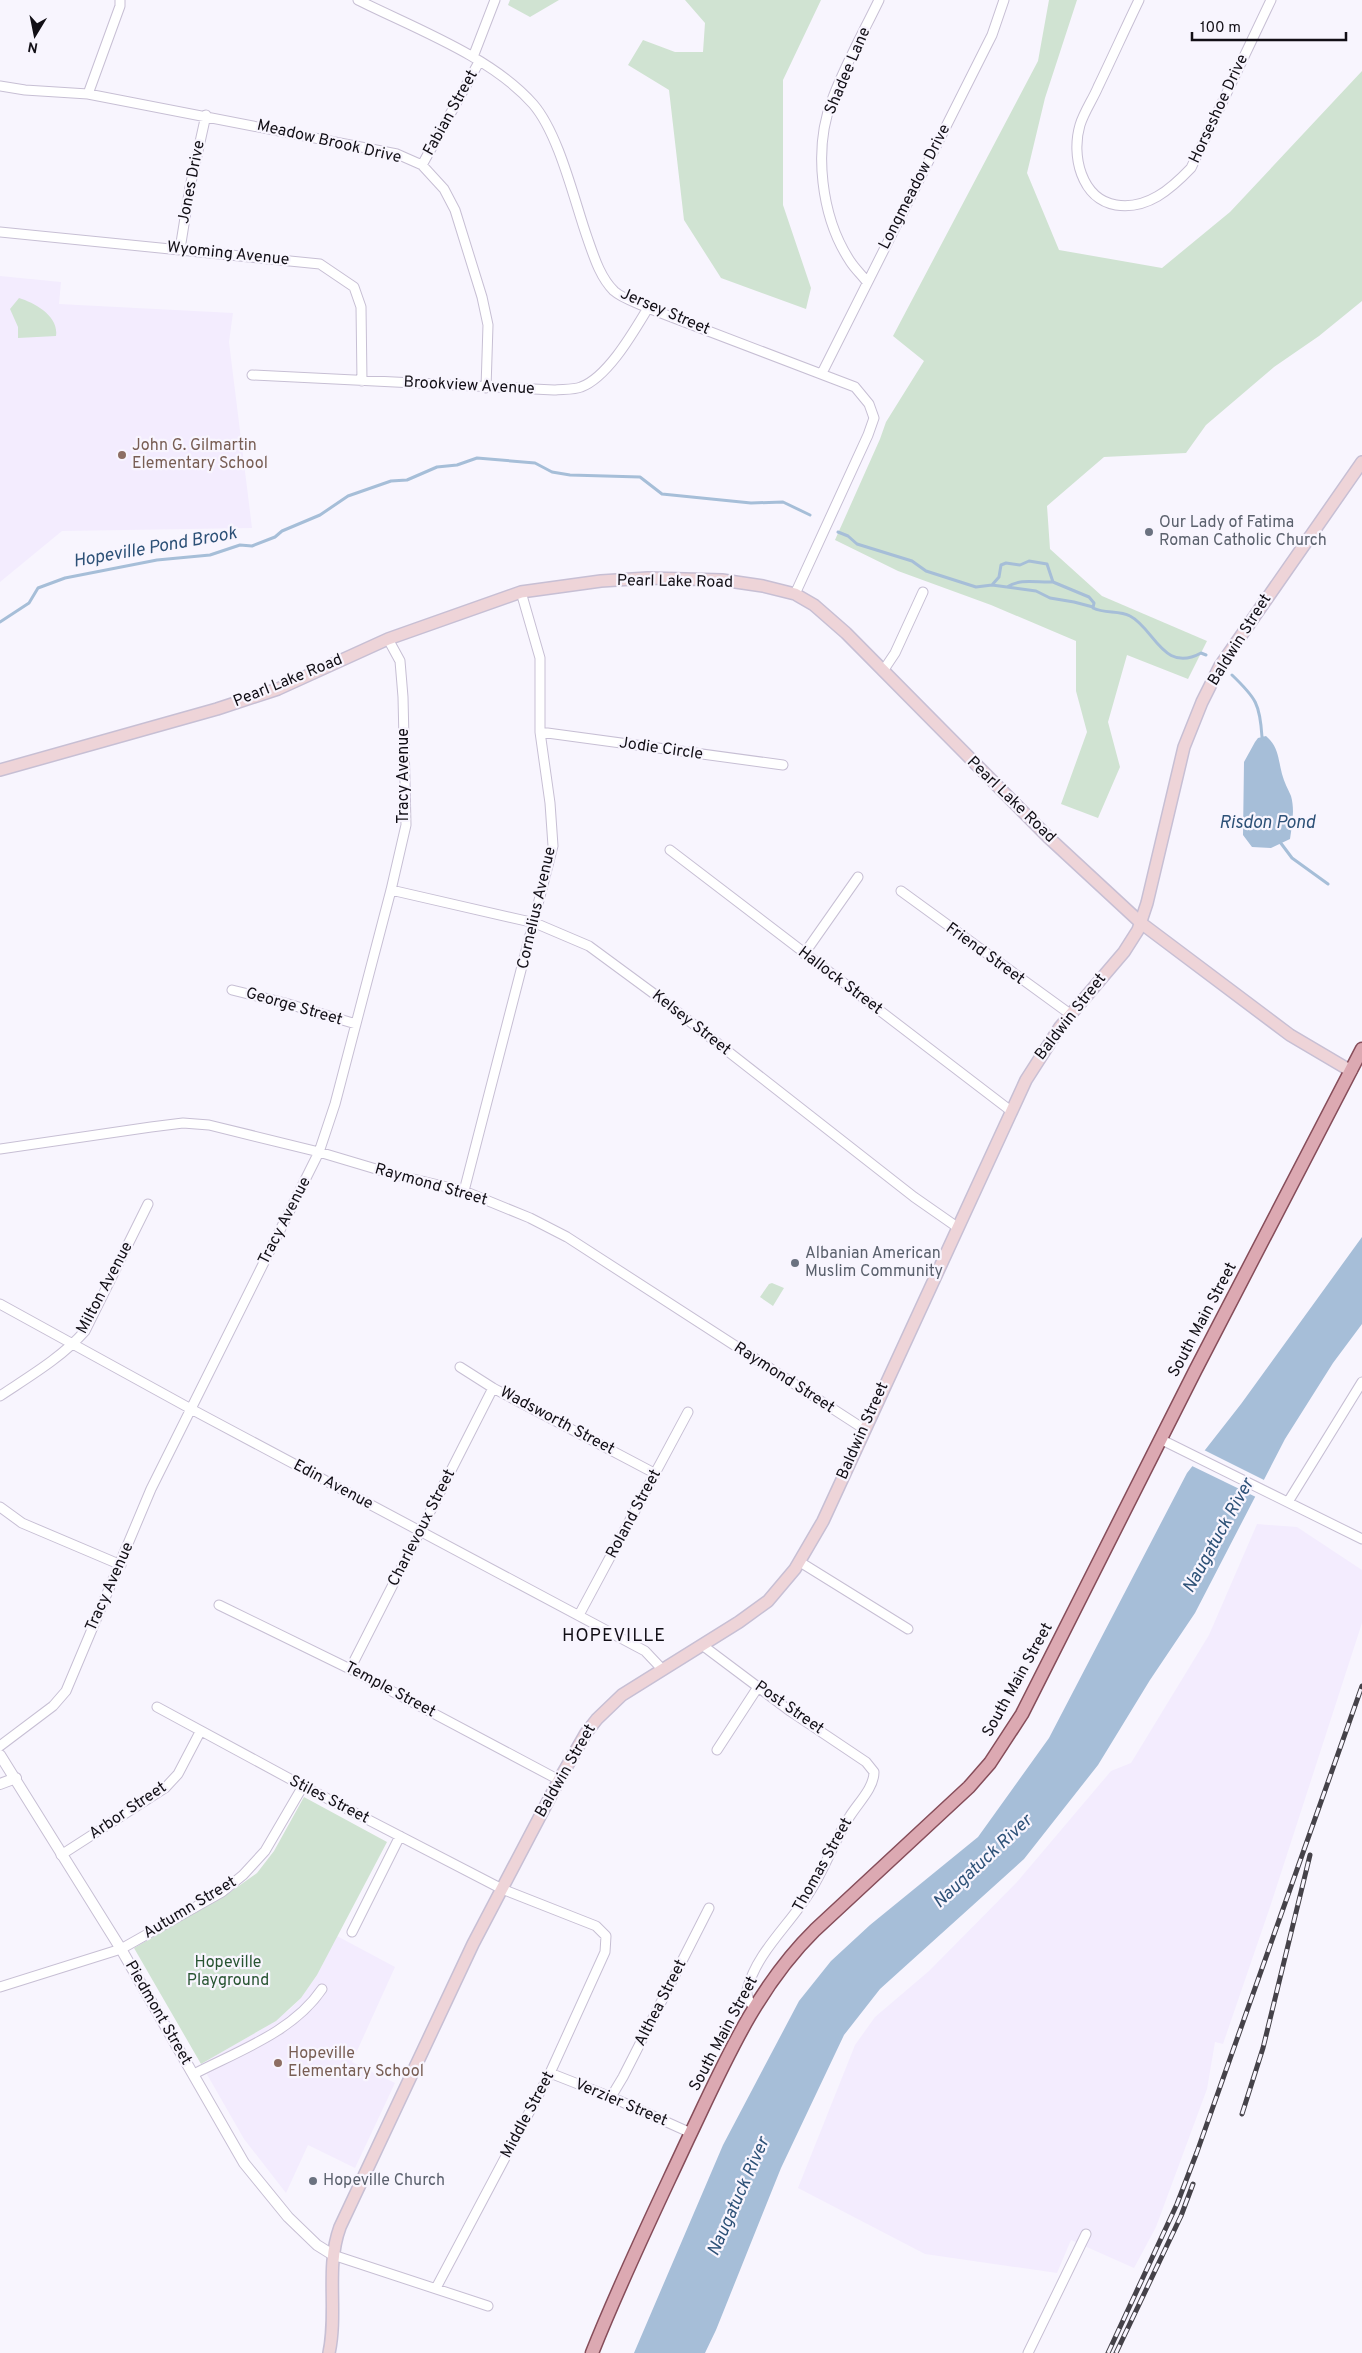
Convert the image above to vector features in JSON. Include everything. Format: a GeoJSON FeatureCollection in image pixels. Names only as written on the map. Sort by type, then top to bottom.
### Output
{"type":"FeatureCollection","features":[{"type":"Feature","properties":{"kind":"main road","name":"Baldwin Street"},"geometry":{"type":"LineString","coordinates":[[329,2353],[333,2255],[340,2227],[458,1973],[559,1780],[580,1743],[597,1719],[622,1695],[761,1606],[785,1583],[800,1562],[823,1521],[957,1227],[1036,1061],[1070,1014],[1124,952],[1141,923],[1148,903],[1180,761],[1202,702],[1220,666],[1362,462]]}},
{"type":"Feature","properties":{"kind":"main road","name":"Pearl Lake Road"},"geometry":{"type":"LineString","coordinates":[[0,770],[217,709],[278,689],[388,639],[520,592],[648,578],[722,580],[763,586],[795,594],[820,611],[883,671],[1048,837],[1141,923],[1290,1035],[1350,1071]]}},
{"type":"Feature","properties":{"kind":"main road","name":"South Main Street"},"geometry":{"type":"LineString","coordinates":[[592,2353],[638,2247],[691,2133],[754,2007],[775,1974],[802,1943],[961,1795],[1001,1748],[1044,1674],[1160,1439],[1362,1049]]}},
{"type":"Feature","properties":{"kind":"street"},"geometry":{"type":"LineString","coordinates":[[88,94],[120,6],[120,0]]}},
{"type":"Feature","properties":{"kind":"street","name":"Jersey Street"},"geometry":{"type":"LineString","coordinates":[[358,0],[476,59],[506,78],[534,105],[554,142],[604,280],[616,293],[648,308],[855,387],[869,404],[874,418],[795,594]]}},
{"type":"Feature","properties":{"kind":"street","name":"Fabian Street"},"geometry":{"type":"LineString","coordinates":[[422,165],[476,59],[495,0]]}},
{"type":"Feature","properties":{"kind":"street","name":"Shadee Lane"},"geometry":{"type":"LineString","coordinates":[[867,282],[850,261],[836,233],[827,201],[822,163],[824,131],[831,101],[879,0]]}},
{"type":"Feature","properties":{"kind":"street","name":"Longmeadow Drive"},"geometry":{"type":"LineString","coordinates":[[822,373],[992,35],[1004,0]]}},
{"type":"Feature","properties":{"kind":"street","name":"Horseshoe Drive"},"geometry":{"type":"LineString","coordinates":[[1139,0],[1080,125],[1077,151],[1080,171],[1089,191],[1099,200],[1117,205],[1136,205],[1155,198],[1171,189],[1191,168],[1270,0]]}},
{"type":"Feature","properties":{"kind":"street","name":"Meadow Brook Drive"},"geometry":{"type":"LineString","coordinates":[[0,86],[25,90],[88,94],[206,115],[388,152],[422,165],[444,189],[455,210],[482,297],[488,325],[486,388]]}},
{"type":"Feature","properties":{"kind":"street","name":"Jones Drive"},"geometry":{"type":"LineString","coordinates":[[180,249],[190,187],[206,115]]}},
{"type":"Feature","properties":{"kind":"street","name":"Wyoming Avenue"},"geometry":{"type":"LineString","coordinates":[[0,232],[320,264],[354,286],[361,307],[362,381]]}},
{"type":"Feature","properties":{"kind":"street","name":"Brookview Avenue"},"geometry":{"type":"LineString","coordinates":[[252,375],[486,388],[554,390],[581,387],[602,372],[618,354],[648,308]]}},
{"type":"Feature","properties":{"kind":"street","name":"Cornelius Avenue"},"geometry":{"type":"LineString","coordinates":[[464,1191],[535,923],[553,846],[550,803],[540,732],[540,658],[520,592]]}},
{"type":"Feature","properties":{"kind":"street"},"geometry":{"type":"LineString","coordinates":[[883,671],[895,653],[923,592]]}},
{"type":"Feature","properties":{"kind":"street","name":"Tracy Avenue"},"geometry":{"type":"LineString","coordinates":[[0,1746],[53,1706],[66,1691],[151,1489],[319,1152],[335,1104],[406,825],[403,697],[400,661],[388,639]]}},
{"type":"Feature","properties":{"kind":"street","name":"Jodie Circle"},"geometry":{"type":"LineString","coordinates":[[540,732],[783,765]]}},
{"type":"Feature","properties":{"kind":"street","name":"Hallock Street"},"geometry":{"type":"LineString","coordinates":[[670,850],[1011,1111]]}},
{"type":"Feature","properties":{"kind":"street"},"geometry":{"type":"LineString","coordinates":[[804,954],[858,877]]}},
{"type":"Feature","properties":{"kind":"street","name":"Kelsey Street"},"geometry":{"type":"LineString","coordinates":[[391,890],[535,923],[589,946],[611,961],[914,1197],[957,1227]]}},
{"type":"Feature","properties":{"kind":"street","name":"Friend Street"},"geometry":{"type":"LineString","coordinates":[[901,891],[1070,1014]]}},
{"type":"Feature","properties":{"kind":"street","name":"George Street"},"geometry":{"type":"LineString","coordinates":[[232,990],[356,1024]]}},
{"type":"Feature","properties":{"kind":"street","name":"Raymond Street"},"geometry":{"type":"LineString","coordinates":[[0,1149],[183,1124],[209,1125],[319,1152],[396,1175],[464,1191],[523,1215],[567,1238],[864,1429]]}},
{"type":"Feature","properties":{"kind":"street","name":"Milton Avenue"},"geometry":{"type":"LineString","coordinates":[[0,1396],[52,1362],[85,1331],[148,1204]]}},
{"type":"Feature","properties":{"kind":"street","name":"Edin Avenue"},"geometry":{"type":"LineString","coordinates":[[0,1304],[420,1532],[645,1650],[662,1669]]}},
{"type":"Feature","properties":{"kind":"street","name":"Wadsworth Street"},"geometry":{"type":"LineString","coordinates":[[460,1367],[494,1388],[656,1474]]}},
{"type":"Feature","properties":{"kind":"street"},"geometry":{"type":"LineString","coordinates":[[1288,1502],[1362,1382]]}},
{"type":"Feature","properties":{"kind":"street","name":"Charlevoux Street"},"geometry":{"type":"LineString","coordinates":[[350,1669],[494,1388]]}},
{"type":"Feature","properties":{"kind":"street","name":"Roland Street"},"geometry":{"type":"LineString","coordinates":[[579,1615],[688,1412]]}},
{"type":"Feature","properties":{"kind":"street"},"geometry":{"type":"LineString","coordinates":[[1160,1439],[1362,1539]]}},
{"type":"Feature","properties":{"kind":"street"},"geometry":{"type":"LineString","coordinates":[[0,1507],[22,1523],[120,1565]]}},
{"type":"Feature","properties":{"kind":"street"},"geometry":{"type":"LineString","coordinates":[[800,1562],[908,1629]]}},
{"type":"Feature","properties":{"kind":"street","name":"Temple Street"},"geometry":{"type":"LineString","coordinates":[[220,1605],[350,1669],[559,1780]]}},
{"type":"Feature","properties":{"kind":"street","name":"Post Street"},"geometry":{"type":"LineString","coordinates":[[702,1645],[758,1687],[866,1762],[874,1772]]}},
{"type":"Feature","properties":{"kind":"street"},"geometry":{"type":"LineString","coordinates":[[717,1750],[758,1687]]}},
{"type":"Feature","properties":{"kind":"street","name":"Stiles Street"},"geometry":{"type":"LineString","coordinates":[[157,1707],[200,1732],[502,1889],[596,1926],[606,1936]]}},
{"type":"Feature","properties":{"kind":"street","name":"Arbor Street"},"geometry":{"type":"LineString","coordinates":[[61,1855],[165,1788],[178,1774],[200,1732]]}},
{"type":"Feature","properties":{"kind":"street","name":"Piedmont Street"},"geometry":{"type":"LineString","coordinates":[[0,1755],[121,1949],[252,2174],[304,2234],[320,2248],[333,2255]]}},
{"type":"Feature","properties":{"kind":"street","name":"Thomas Street"},"geometry":{"type":"LineString","coordinates":[[754,2007],[748,2001],[747,1993],[758,1965],[769,1947],[794,1917],[811,1891],[846,1822],[872,1782],[874,1772]]}},
{"type":"Feature","properties":{"kind":"street"},"geometry":{"type":"LineString","coordinates":[[0,1784],[16,1778]]}},
{"type":"Feature","properties":{"kind":"street","name":"Autumn Street"},"geometry":{"type":"LineString","coordinates":[[0,1986],[121,1949],[222,1892],[243,1875],[265,1851],[303,1786]]}},
{"type":"Feature","properties":{"kind":"street"},"geometry":{"type":"LineString","coordinates":[[352,1932],[400,1836]]}},
{"type":"Feature","properties":{"kind":"street","name":"Althea Street"},"geometry":{"type":"LineString","coordinates":[[611,2097],[709,1908]]}},
{"type":"Feature","properties":{"kind":"street","name":"Middle Street"},"geometry":{"type":"LineString","coordinates":[[436,2288],[550,2073],[605,1952],[606,1936]]}},
{"type":"Feature","properties":{"kind":"street"},"geometry":{"type":"LineString","coordinates":[[194,2074],[285,2025],[312,2003],[322,1988]]}},
{"type":"Feature","properties":{"kind":"street","name":"Verzier Street"},"geometry":{"type":"LineString","coordinates":[[550,2073],[611,2097],[691,2133]]}},
{"type":"Feature","properties":{"kind":"street"},"geometry":{"type":"LineString","coordinates":[[1028,2353],[1086,2234]]}},
{"type":"Feature","properties":{"kind":"street"},"geometry":{"type":"LineString","coordinates":[[333,2255],[488,2306]]}},
{"type":"Feature","properties":{"kind":"shaded area","name":"John G. Gilmartin Elementary School"},"geometry":{"type":"Polygon","coordinates":[[[0,276],[61,282],[59,304],[233,313],[229,342],[252,528],[62,531],[0,582],[0,276]]]}},
{"type":"Feature","properties":{"kind":"shaded area"},"geometry":{"type":"Polygon","coordinates":[[[1257,1524],[1297,1527],[1362,1570],[1362,1623],[1270,1907],[1223,2044],[1215,2042],[1207,2089],[1156,2227],[1134,2268],[1071,2240],[1057,2273],[925,2254],[798,2188],[855,2045],[875,2017],[929,1971],[1017,1882],[1111,1771],[1131,1763],[1209,1635],[1257,1524]]]}},
{"type":"Feature","properties":{"kind":"shaded area","name":"Hopeville Elementary School"},"geometry":{"type":"Polygon","coordinates":[[[337,1936],[395,1967],[352,2062],[395,2083],[355,2168],[308,2145],[286,2193],[244,2139],[201,2064],[262,2029],[289,2010],[301,1998],[317,1975],[337,1936]]]}},
{"type":"Feature","properties":{"kind":"green space"},"geometry":{"type":"Polygon","coordinates":[[[510,0],[559,0],[530,17],[508,5],[510,0]]]}},
{"type":"Feature","properties":{"kind":"green space"},"geometry":{"type":"Polygon","coordinates":[[[685,0],[821,0],[783,80],[783,205],[811,288],[806,309],[721,278],[684,220],[669,90],[628,65],[643,40],[675,52],[703,52],[705,23],[685,0]]]}},
{"type":"Feature","properties":{"kind":"green space"},"geometry":{"type":"Polygon","coordinates":[[[1049,0],[1077,0],[1045,98],[1027,173],[1059,250],[1162,268],[1230,212],[1362,71],[1362,301],[1319,336],[1274,367],[1206,425],[1186,453],[1104,457],[1047,506],[1050,549],[1102,596],[1207,641],[1188,679],[1127,655],[1108,722],[1120,767],[1098,818],[1061,804],[1087,732],[1076,691],[1076,641],[991,605],[898,571],[835,540],[886,422],[924,361],[893,336],[1038,61],[1049,0]]]}},
{"type":"Feature","properties":{"kind":"green space"},"geometry":{"type":"Polygon","coordinates":[[[19,298],[45,311],[54,322],[56,336],[18,338],[18,327],[10,309],[19,298]]]}},
{"type":"Feature","properties":{"kind":"green space"},"geometry":{"type":"Polygon","coordinates":[[[772,1283],[784,1288],[773,1306],[760,1297],[769,1284],[772,1283]]]}},
{"type":"Feature","properties":{"kind":"green space","name":"Hopeville Playground"},"geometry":{"type":"Polygon","coordinates":[[[304,1797],[387,1842],[317,1975],[301,1998],[276,2021],[201,2064],[134,1948],[226,1895],[257,1873],[274,1851],[304,1797]]]}},
{"type":"Feature","properties":{"kind":"water","name":"Risdon Pond"},"geometry":{"type":"Polygon","coordinates":[[[1266,736],[1276,749],[1293,807],[1290,839],[1271,848],[1252,847],[1243,835],[1244,762],[1258,738],[1266,736]]]}},
{"type":"Feature","properties":{"kind":"water","name":"Naugatuck River"},"geometry":{"type":"Polygon","coordinates":[[[1362,1237],[1362,1324],[1333,1363],[1285,1439],[1195,1613],[1150,1680],[1098,1765],[1024,1859],[880,1989],[844,2035],[781,2168],[705,2353],[634,2353],[723,2145],[799,2001],[831,1961],[870,1925],[978,1837],[1049,1738],[1187,1473],[1241,1404],[1362,1237]]]}},
{"type":"Feature","properties":{"kind":"pier"},"geometry":{"type":"Polygon","coordinates":[[[1202,1449],[1266,1481],[1258,1498],[1190,1465],[1202,1449]]]}},
{"type":"Feature","properties":{"kind":"waterway","name":"Hopeville Pond Brook"},"geometry":{"type":"LineString","coordinates":[[0,622],[29,603],[38,588],[65,578],[157,560],[210,555],[240,545],[252,546],[320,515],[348,496],[391,481],[407,480],[437,467],[457,465],[477,458],[535,463],[552,472],[570,475],[640,477],[662,494],[751,503],[783,502],[810,515]]}},
{"type":"Feature","properties":{"kind":"waterway","name":"Hopeville Pond Brook"},"geometry":{"type":"LineString","coordinates":[[838,532],[848,536],[857,544],[912,561],[926,571],[976,587],[992,585],[999,577],[1001,565],[1006,563],[1020,565],[1029,561],[1047,564],[1053,582],[1089,597],[1094,603],[1093,608],[1130,616],[1168,654],[1177,658],[1188,658],[1201,653],[1206,655]]}},
{"type":"Feature","properties":{"kind":"waterway"},"geometry":{"type":"LineString","coordinates":[[1007,587],[1023,582],[1053,582]]}},
{"type":"Feature","properties":{"kind":"waterway"},"geometry":{"type":"LineString","coordinates":[[992,585],[1036,591],[1050,598],[1093,607]]}},
{"type":"Feature","properties":{"kind":"waterway","name":"Hopeville Pond Brook"},"geometry":{"type":"LineString","coordinates":[[1232,675],[1252,696],[1258,709],[1262,737],[1264,739]]}},
{"type":"Feature","properties":{"kind":"waterway","name":"Hopeville Pond Brook"},"geometry":{"type":"LineString","coordinates":[[1280,842],[1292,858],[1328,884]]}},
{"type":"Feature","properties":{"kind":"railway"},"geometry":{"type":"LineString","coordinates":[[1108,2353],[1177,2204],[1197,2152],[1362,1686]]}},
{"type":"Feature","properties":{"kind":"railway"},"geometry":{"type":"LineString","coordinates":[[1242,2114],[1263,2048],[1310,1855]]}},
{"type":"Feature","properties":{"kind":"railway"},"geometry":{"type":"LineString","coordinates":[[1116,2353],[1181,2216],[1193,2184]]}},
{"type":"Feature","properties":{"kind":"place","name":"John G. Gilmartin Elementary School"},"geometry":{"type":"Point","coordinates":[122,455]}},
{"type":"Feature","properties":{"kind":"place","name":"Our Lady of Fatima Roman Catholic Church"},"geometry":{"type":"Point","coordinates":[1149,532]}},
{"type":"Feature","properties":{"kind":"place","name":"Albanian American Muslim Community"},"geometry":{"type":"Point","coordinates":[795,1263]}},
{"type":"Feature","properties":{"kind":"place","name":"Hopeville Elementary School"},"geometry":{"type":"Point","coordinates":[278,2063]}},
{"type":"Feature","properties":{"kind":"place","name":"Hopeville Church"},"geometry":{"type":"Point","coordinates":[313,2181]}},
{"type":"Feature","properties":{"kind":"district","name":"HOPEVILLE"},"geometry":{"type":"Point","coordinates":[614,1636]}}]}
